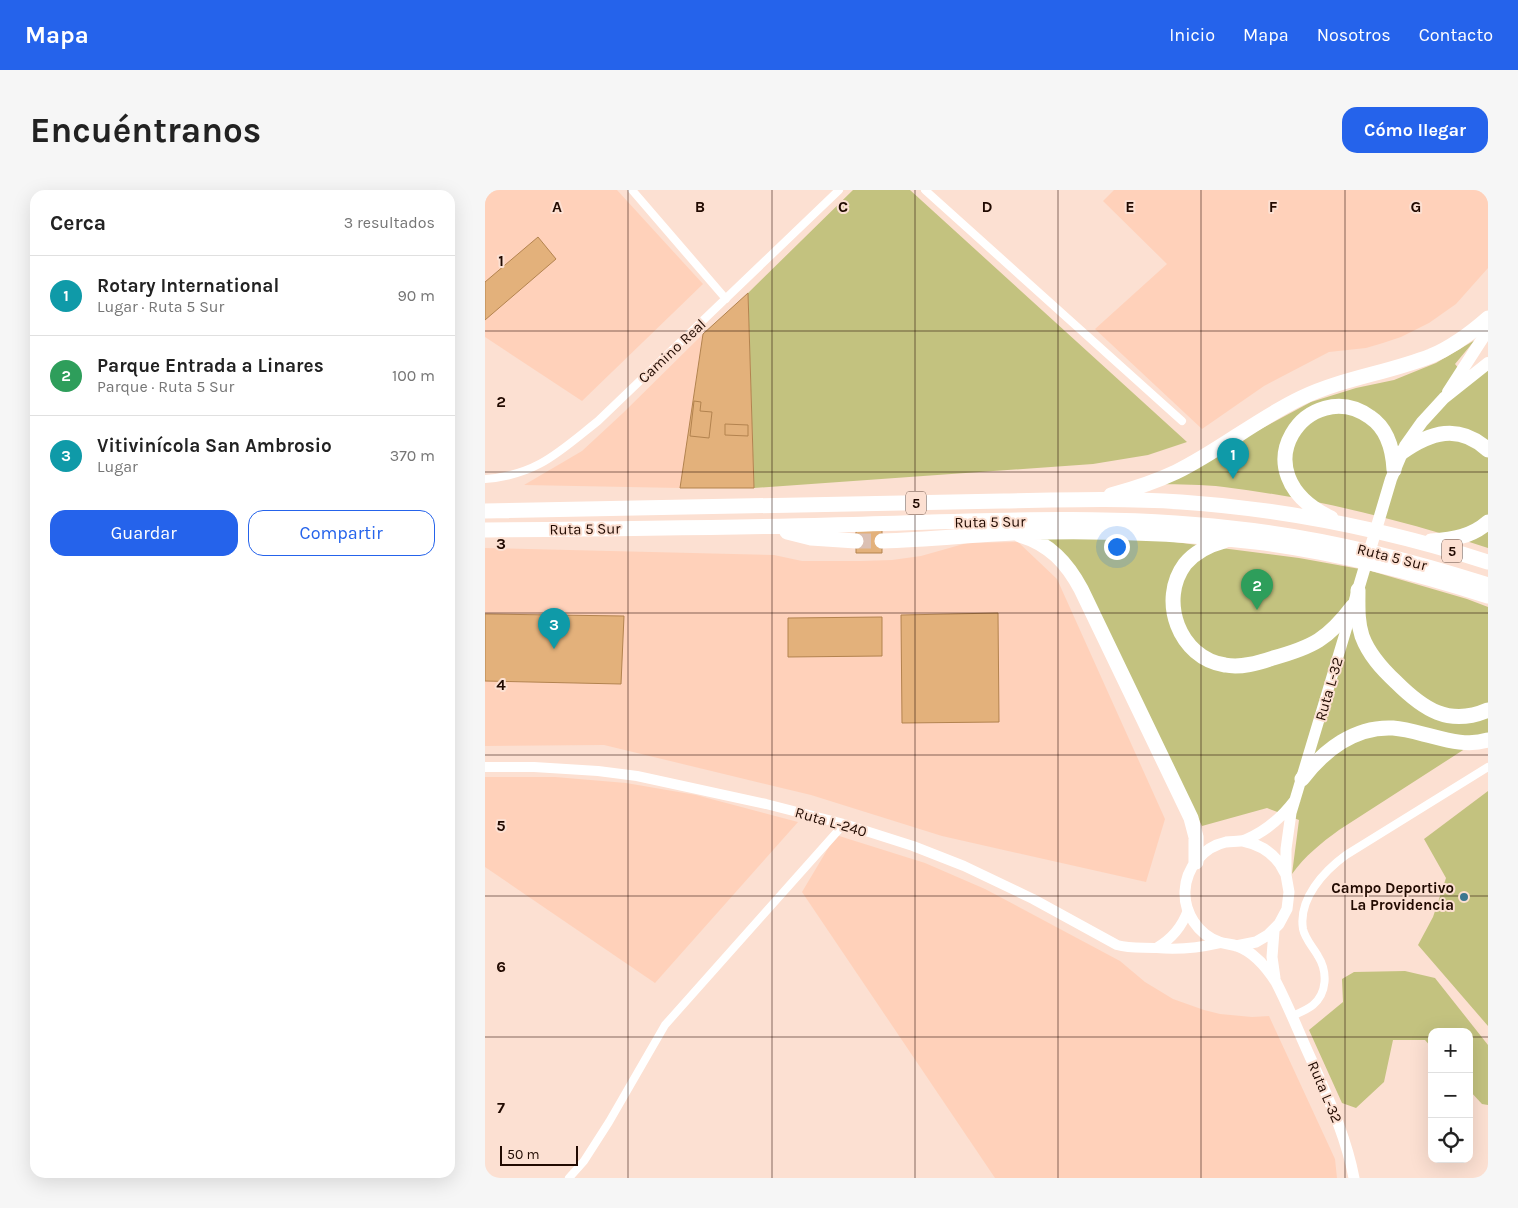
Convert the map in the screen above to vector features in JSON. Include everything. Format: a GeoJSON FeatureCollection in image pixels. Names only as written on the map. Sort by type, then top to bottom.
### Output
{"type":"FeatureCollection","features":[{"type":"Feature","properties":{"kind":"highway"},"geometry":{"type":"LineString","coordinates":[[1085,500],[1112,495],[1138,487],[1176,472],[1299,399],[1348,380],[1431,356],[1465,337],[1488,318]]}},
{"type":"Feature","properties":{"kind":"highway"},"geometry":{"type":"LineString","coordinates":[[1344,524],[1312,506],[1297,493],[1291,484],[1286,468],[1286,450],[1293,432],[1300,423],[1315,412],[1333,407],[1351,408],[1363,412],[1379,424],[1386,434],[1391,446],[1394,470]]}},
{"type":"Feature","properties":{"kind":"highway"},"geometry":{"type":"LineString","coordinates":[[1401,453],[1428,437],[1446,433],[1469,438],[1488,450]]}},
{"type":"Feature","properties":{"kind":"highway","name":"Ruta 5 Sur"},"geometry":{"type":"LineString","coordinates":[[485,511],[1085,500],[1156,501],[1260,510],[1344,524],[1416,541],[1488,562]]}},
{"type":"Feature","properties":{"kind":"highway","name":"Ruta 5 Sur"},"geometry":{"type":"LineString","coordinates":[[485,530],[768,527],[1041,521],[1125,521],[1200,525],[1277,533],[1342,545],[1405,560],[1488,585]]}},
{"type":"Feature","properties":{"kind":"highway"},"geometry":{"type":"LineString","coordinates":[[1416,541],[1462,537],[1473,533],[1488,522]]}},
{"type":"Feature","properties":{"kind":"highway"},"geometry":{"type":"LineString","coordinates":[[768,527],[811,538],[856,541]]}},
{"type":"Feature","properties":{"kind":"highway"},"geometry":{"type":"LineString","coordinates":[[882,541],[1049,532],[1142,533],[1230,539],[1354,559],[1437,580],[1488,596]]}},
{"type":"Feature","properties":{"kind":"highway"},"geometry":{"type":"LineString","coordinates":[[1014,533],[1033,540],[1051,550],[1068,567],[1081,589],[1191,818],[1196,837],[1196,862]]}},
{"type":"Feature","properties":{"kind":"highway"},"geometry":{"type":"LineString","coordinates":[[1230,539],[1207,547],[1192,558],[1182,570],[1174,587],[1173,612],[1179,630],[1191,648],[1209,660],[1226,665],[1241,665],[1300,651],[1317,643],[1327,635],[1353,606]]}},
{"type":"Feature","properties":{"kind":"highway"},"geometry":{"type":"LineString","coordinates":[[1360,584],[1359,623],[1366,645],[1380,666],[1410,695],[1429,710],[1449,716],[1468,716],[1488,710]]}},
{"type":"Feature","properties":{"kind":"highway"},"geometry":{"type":"LineString","coordinates":[[1302,779],[1316,762],[1336,745],[1366,731],[1395,728],[1456,742],[1471,743],[1488,740]]}},
{"type":"Feature","properties":{"kind":"main road"},"geometry":{"type":"LineString","coordinates":[[1443,398],[1488,330]]}},
{"type":"Feature","properties":{"kind":"main road"},"geometry":{"type":"LineString","coordinates":[[1443,398],[1465,383],[1488,363]]}},
{"type":"Feature","properties":{"kind":"main road","name":"Ruta L-32"},"geometry":{"type":"LineString","coordinates":[[1276,982],[1272,956],[1274,930],[1284,917],[1289,900],[1286,875],[1287,833],[1295,800],[1394,470],[1401,453],[1417,429],[1443,398]]}},
{"type":"Feature","properties":{"kind":"main road","name":"Ruta L-32"},"geometry":{"type":"LineString","coordinates":[[1295,800],[1275,822],[1243,841],[1228,842],[1213,847],[1191,869],[1185,894],[1188,910],[1200,930],[1220,943],[1236,946],[1258,960],[1276,982],[1342,1132],[1350,1156],[1354,1178]]}},
{"type":"Feature","properties":{"kind":"main road"},"geometry":{"type":"LineString","coordinates":[[1243,841],[1266,850],[1278,861],[1286,875]]}},
{"type":"Feature","properties":{"kind":"main road"},"geometry":{"type":"LineString","coordinates":[[1236,946],[1256,942],[1274,930]]}},
{"type":"Feature","properties":{"kind":"street"},"geometry":{"type":"LineString","coordinates":[[632,190],[726,299]]}},
{"type":"Feature","properties":{"kind":"street","name":"Camino Real"},"geometry":{"type":"LineString","coordinates":[[485,479],[501,478],[535,468],[559,452],[598,421],[839,190]]}},
{"type":"Feature","properties":{"kind":"street"},"geometry":{"type":"LineString","coordinates":[[925,190],[1182,421]]}},
{"type":"Feature","properties":{"kind":"street","name":"Ruta L-240"},"geometry":{"type":"LineString","coordinates":[[485,767],[534,766],[637,776],[766,804],[844,824],[913,846],[964,866],[1033,899],[1111,942],[1133,948],[1183,949],[1220,943]]}},
{"type":"Feature","properties":{"kind":"street"},"geometry":{"type":"LineString","coordinates":[[1292,1016],[1313,1005],[1323,989],[1325,979],[1323,966],[1307,938],[1303,924],[1305,904],[1319,882],[1346,855],[1488,767]]}},
{"type":"Feature","properties":{"kind":"street"},"geometry":{"type":"LineString","coordinates":[[569,1178],[584,1161],[609,1122],[665,1025],[844,824]]}},
{"type":"Feature","properties":{"kind":"street"},"geometry":{"type":"LineString","coordinates":[[1157,948],[1175,933],[1188,910]]}},
{"type":"Feature","properties":{"kind":"shaded area"},"geometry":{"type":"Polygon","coordinates":[[[485,190],[617,190],[703,284],[582,401],[485,337],[485,190]]]}},
{"type":"Feature","properties":{"kind":"shaded area"},"geometry":{"type":"Polygon","coordinates":[[[853,190],[910,190],[1187,442],[1148,455],[1093,464],[754,488],[748,293],[853,190]]]}},
{"type":"Feature","properties":{"kind":"shaded area"},"geometry":{"type":"Polygon","coordinates":[[[1114,190],[1488,190],[1488,268],[1456,304],[1429,323],[1401,337],[1366,348],[1329,352],[1264,386],[1202,429],[1095,329],[1167,264],[1103,201],[1114,190]]]}},
{"type":"Feature","properties":{"kind":"shaded area"},"geometry":{"type":"Polygon","coordinates":[[[703,334],[680,488],[524,485],[582,451],[703,334]]]}},
{"type":"Feature","properties":{"kind":"shaded area"},"geometry":{"type":"Polygon","coordinates":[[[1475,340],[1455,364],[1471,383],[1488,367],[1488,548],[1390,519],[1291,497],[1216,486],[1159,484],[1311,402],[1356,388],[1394,380],[1436,363],[1475,340]]]}},
{"type":"Feature","properties":{"kind":"shaded area"},"geometry":{"type":"Polygon","coordinates":[[[1039,537],[1151,539],[1299,558],[1371,571],[1488,607],[1488,734],[1339,830],[1302,861],[1292,874],[1299,820],[1267,808],[1202,826],[1086,587],[1039,537]]]}},
{"type":"Feature","properties":{"kind":"shaded area"},"geometry":{"type":"Polygon","coordinates":[[[1018,542],[1057,579],[1165,819],[1146,882],[942,836],[811,795],[604,745],[485,746],[485,548],[774,555],[802,561],[861,561],[892,560],[921,556],[967,543],[1018,542]]]}},
{"type":"Feature","properties":{"kind":"shaded area"},"geometry":{"type":"Polygon","coordinates":[[[485,777],[555,777],[626,783],[696,795],[798,822],[655,983],[485,867],[485,777]]]}},
{"type":"Feature","properties":{"kind":"shaded area","name":"Campo Deportivo La Providencia"},"geometry":{"type":"Polygon","coordinates":[[[1488,791],[1488,1026],[1418,945],[1433,917],[1446,878],[1424,839],[1488,791]]]}},
{"type":"Feature","properties":{"kind":"shaded area"},"geometry":{"type":"Polygon","coordinates":[[[836,835],[925,863],[985,889],[1120,961],[1145,982],[1173,999],[1220,1014],[1252,1017],[1269,1016],[1335,1159],[1337,1178],[995,1178],[802,892],[836,835]]]}},
{"type":"Feature","properties":{"kind":"shaded area"},"geometry":{"type":"Polygon","coordinates":[[[1405,971],[1435,978],[1488,1045],[1488,1105],[1482,1104],[1473,1094],[1473,1028],[1428,1028],[1428,1043],[1425,1040],[1393,1040],[1384,1082],[1356,1108],[1342,1103],[1309,1030],[1343,1002],[1342,979],[1354,972],[1405,971]]]}},
{"type":"Feature","properties":{"kind":"building"},"geometry":{"type":"Polygon","coordinates":[[[538,237],[556,259],[485,320],[485,282],[538,237]]]}},
{"type":"Feature","properties":{"kind":"building"},"geometry":{"type":"Polygon","coordinates":[[[748,293],[754,488],[680,488],[703,334],[748,293]]]}},
{"type":"Feature","properties":{"kind":"building"},"geometry":{"type":"Polygon","coordinates":[[[694,401],[701,402],[700,411],[712,412],[709,438],[690,436],[694,401]]]}},
{"type":"Feature","properties":{"kind":"building"},"geometry":{"type":"Polygon","coordinates":[[[725,424],[748,425],[748,436],[725,435],[725,424]]]}},
{"type":"Feature","properties":{"kind":"building"},"geometry":{"type":"Polygon","coordinates":[[[856,530],[882,530],[882,553],[856,553],[856,530]]]}},
{"type":"Feature","properties":{"kind":"building"},"geometry":{"type":"Polygon","coordinates":[[[998,613],[999,722],[902,723],[901,615],[998,613]]]}},
{"type":"Feature","properties":{"kind":"building"},"geometry":{"type":"Polygon","coordinates":[[[485,614],[624,616],[621,684],[485,681],[485,614]]]}},
{"type":"Feature","properties":{"kind":"building"},"geometry":{"type":"Polygon","coordinates":[[[882,617],[882,656],[788,657],[788,618],[882,617]]]}},
{"type":"Feature","properties":{"kind":"tunnel"},"geometry":{"type":"LineString","coordinates":[[856,541],[882,541]]}},
{"type":"Feature","properties":{"kind":"place","name":"Rotary International"},"geometry":{"type":"Point","coordinates":[1233,479]}},
{"type":"Feature","properties":{"kind":"place","name":"Parque Entrada a Linares"},"geometry":{"type":"Point","coordinates":[1257,610]}},
{"type":"Feature","properties":{"kind":"place","name":"Vitivinícola San Ambrosio"},"geometry":{"type":"Point","coordinates":[554,649]}},
{"type":"Feature","properties":{"kind":"place","name":"Campo Deportivo La Providencia"},"geometry":{"type":"Point","coordinates":[1464,897]}}]}
